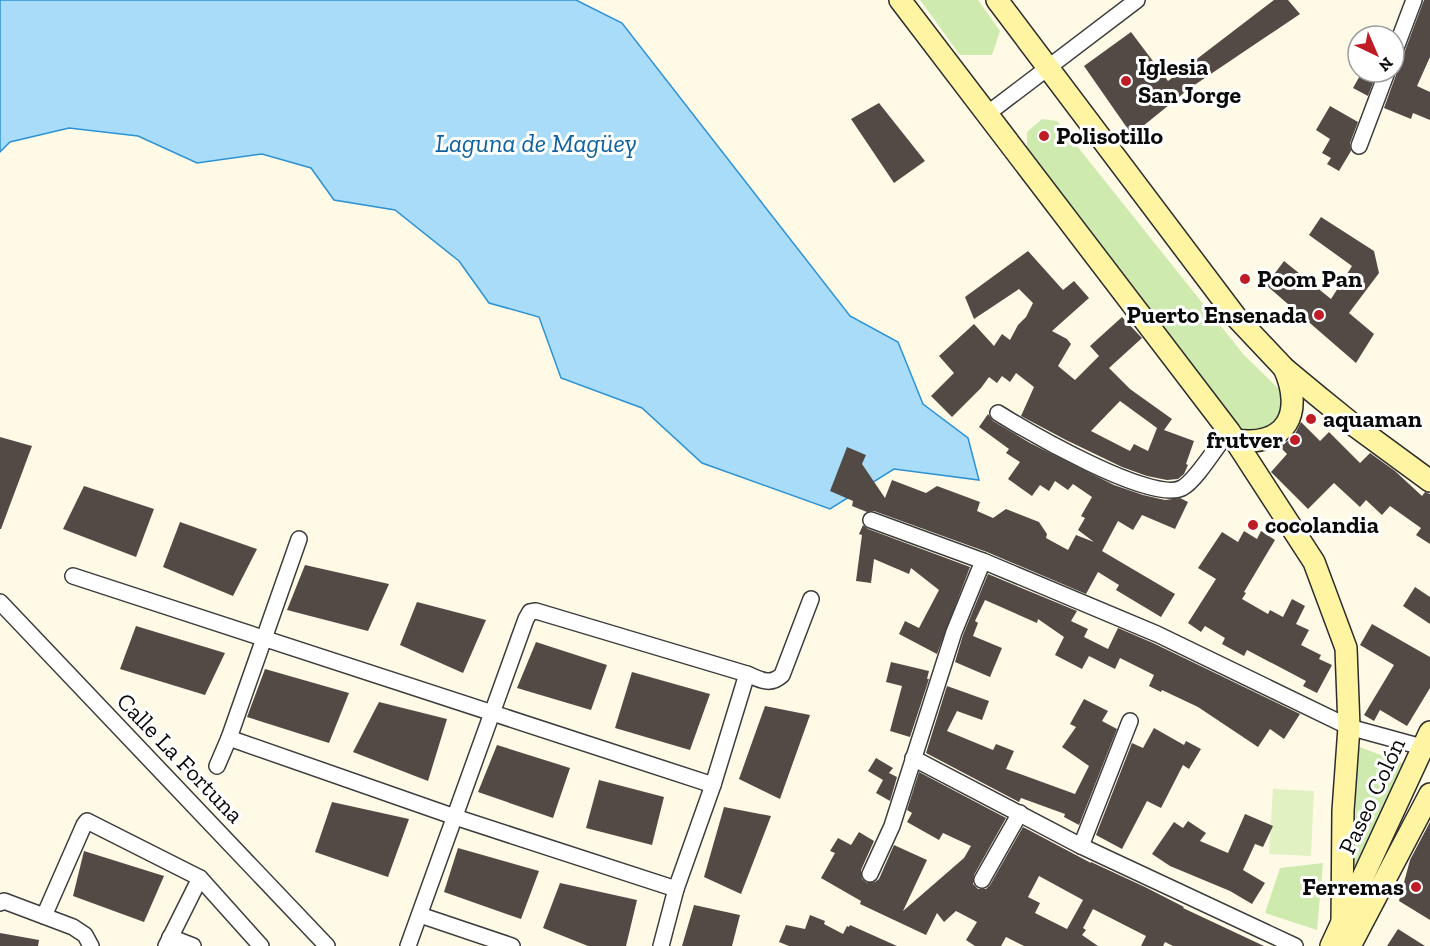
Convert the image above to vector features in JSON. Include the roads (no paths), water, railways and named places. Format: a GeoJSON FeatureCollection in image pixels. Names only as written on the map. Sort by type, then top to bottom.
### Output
{"type":"FeatureCollection","features":[{"type":"Feature","properties":{"kind":"main road"},"geometry":{"type":"LineString","coordinates":[[900,0],[1232,435],[1314,562],[1346,648],[1349,727],[1342,811],[1342,923]]}},
{"type":"Feature","properties":{"kind":"main road"},"geometry":{"type":"LineString","coordinates":[[997,0],[1236,317],[1284,368],[1351,423],[1430,481]]}},
{"type":"Feature","properties":{"kind":"main road"},"geometry":{"type":"LineString","coordinates":[[1232,435],[1262,441],[1273,435],[1291,417],[1293,392],[1284,368]]}},
{"type":"Feature","properties":{"kind":"main road","name":"Paseo Colón"},"geometry":{"type":"LineString","coordinates":[[1331,946],[1427,742]]}},
{"type":"Feature","properties":{"kind":"main road","name":"Paseo Colón"},"geometry":{"type":"LineString","coordinates":[[1350,946],[1430,794]]}},
{"type":"Feature","properties":{"kind":"street"},"geometry":{"type":"LineString","coordinates":[[987,114],[1137,0]]}},
{"type":"Feature","properties":{"kind":"street"},"geometry":{"type":"LineString","coordinates":[[1405,24],[1414,0]]}},
{"type":"Feature","properties":{"kind":"street"},"geometry":{"type":"LineString","coordinates":[[1359,146],[1382,84]]}},
{"type":"Feature","properties":{"kind":"street"},"geometry":{"type":"LineString","coordinates":[[998,413],[1053,446],[1140,485],[1176,490],[1189,483],[1232,435]]}},
{"type":"Feature","properties":{"kind":"street"},"geometry":{"type":"LineString","coordinates":[[872,520],[983,561],[1157,634],[1349,727],[1427,742]]}},
{"type":"Feature","properties":{"kind":"street"},"geometry":{"type":"LineString","coordinates":[[217,766],[299,539]]}},
{"type":"Feature","properties":{"kind":"street"},"geometry":{"type":"LineString","coordinates":[[870,874],[892,826],[954,632],[983,561]]}},
{"type":"Feature","properties":{"kind":"street"},"geometry":{"type":"LineString","coordinates":[[74,576],[713,785]]}},
{"type":"Feature","properties":{"kind":"street"},"geometry":{"type":"LineString","coordinates":[[408,946],[530,612],[536,611],[747,674],[768,683],[776,681],[782,675],[811,598]]}},
{"type":"Feature","properties":{"kind":"street","name":"Calle La Fortuna"},"geometry":{"type":"LineString","coordinates":[[0,602],[327,946]]}},
{"type":"Feature","properties":{"kind":"street"},"geometry":{"type":"LineString","coordinates":[[661,946],[676,889],[713,785],[747,674]]}},
{"type":"Feature","properties":{"kind":"street"},"geometry":{"type":"LineString","coordinates":[[1081,846],[1130,721]]}},
{"type":"Feature","properties":{"kind":"street"},"geometry":{"type":"LineString","coordinates":[[229,738],[455,817],[676,889]]}},
{"type":"Feature","properties":{"kind":"street"},"geometry":{"type":"LineString","coordinates":[[913,758],[1081,846],[1295,946]]}},
{"type":"Feature","properties":{"kind":"street"},"geometry":{"type":"LineString","coordinates":[[982,880],[1020,813]]}},
{"type":"Feature","properties":{"kind":"street"},"geometry":{"type":"LineString","coordinates":[[44,916],[87,821],[200,878],[261,946]]}},
{"type":"Feature","properties":{"kind":"street"},"geometry":{"type":"LineString","coordinates":[[193,946],[168,942],[200,878]]}},
{"type":"Feature","properties":{"kind":"street"},"geometry":{"type":"LineString","coordinates":[[0,903],[4,901],[73,927],[85,935],[92,946]]}},
{"type":"Feature","properties":{"kind":"street"},"geometry":{"type":"LineString","coordinates":[[420,915],[512,946]]}},
{"type":"Feature","properties":{"kind":"water","name":"Laguna de Magüey"},"geometry":{"type":"Polygon","coordinates":[[[0,0],[576,0],[622,23],[850,316],[898,342],[923,404],[968,438],[979,480],[894,469],[830,509],[702,463],[642,408],[561,378],[539,317],[489,303],[459,261],[395,210],[334,200],[311,168],[262,154],[197,163],[138,136],[69,128],[10,142],[0,152],[0,0]]]}},
{"type":"Feature","properties":{"kind":"place","name":"Iglesia San Jorge"},"geometry":{"type":"Point","coordinates":[1126,81]}},
{"type":"Feature","properties":{"kind":"place","name":"Polisotillo"},"geometry":{"type":"Point","coordinates":[1044,136]}},
{"type":"Feature","properties":{"kind":"place","name":"Poom Pan"},"geometry":{"type":"Point","coordinates":[1245,279]}},
{"type":"Feature","properties":{"kind":"place","name":"Puerto Ensenada"},"geometry":{"type":"Point","coordinates":[1319,315]}},
{"type":"Feature","properties":{"kind":"place","name":"aquaman"},"geometry":{"type":"Point","coordinates":[1311,419]}},
{"type":"Feature","properties":{"kind":"place","name":"frutver"},"geometry":{"type":"Point","coordinates":[1295,440]}},
{"type":"Feature","properties":{"kind":"place","name":"cocolandia"},"geometry":{"type":"Point","coordinates":[1253,525]}},
{"type":"Feature","properties":{"kind":"place","name":"Ferremas"},"geometry":{"type":"Point","coordinates":[1416,887]}}]}
